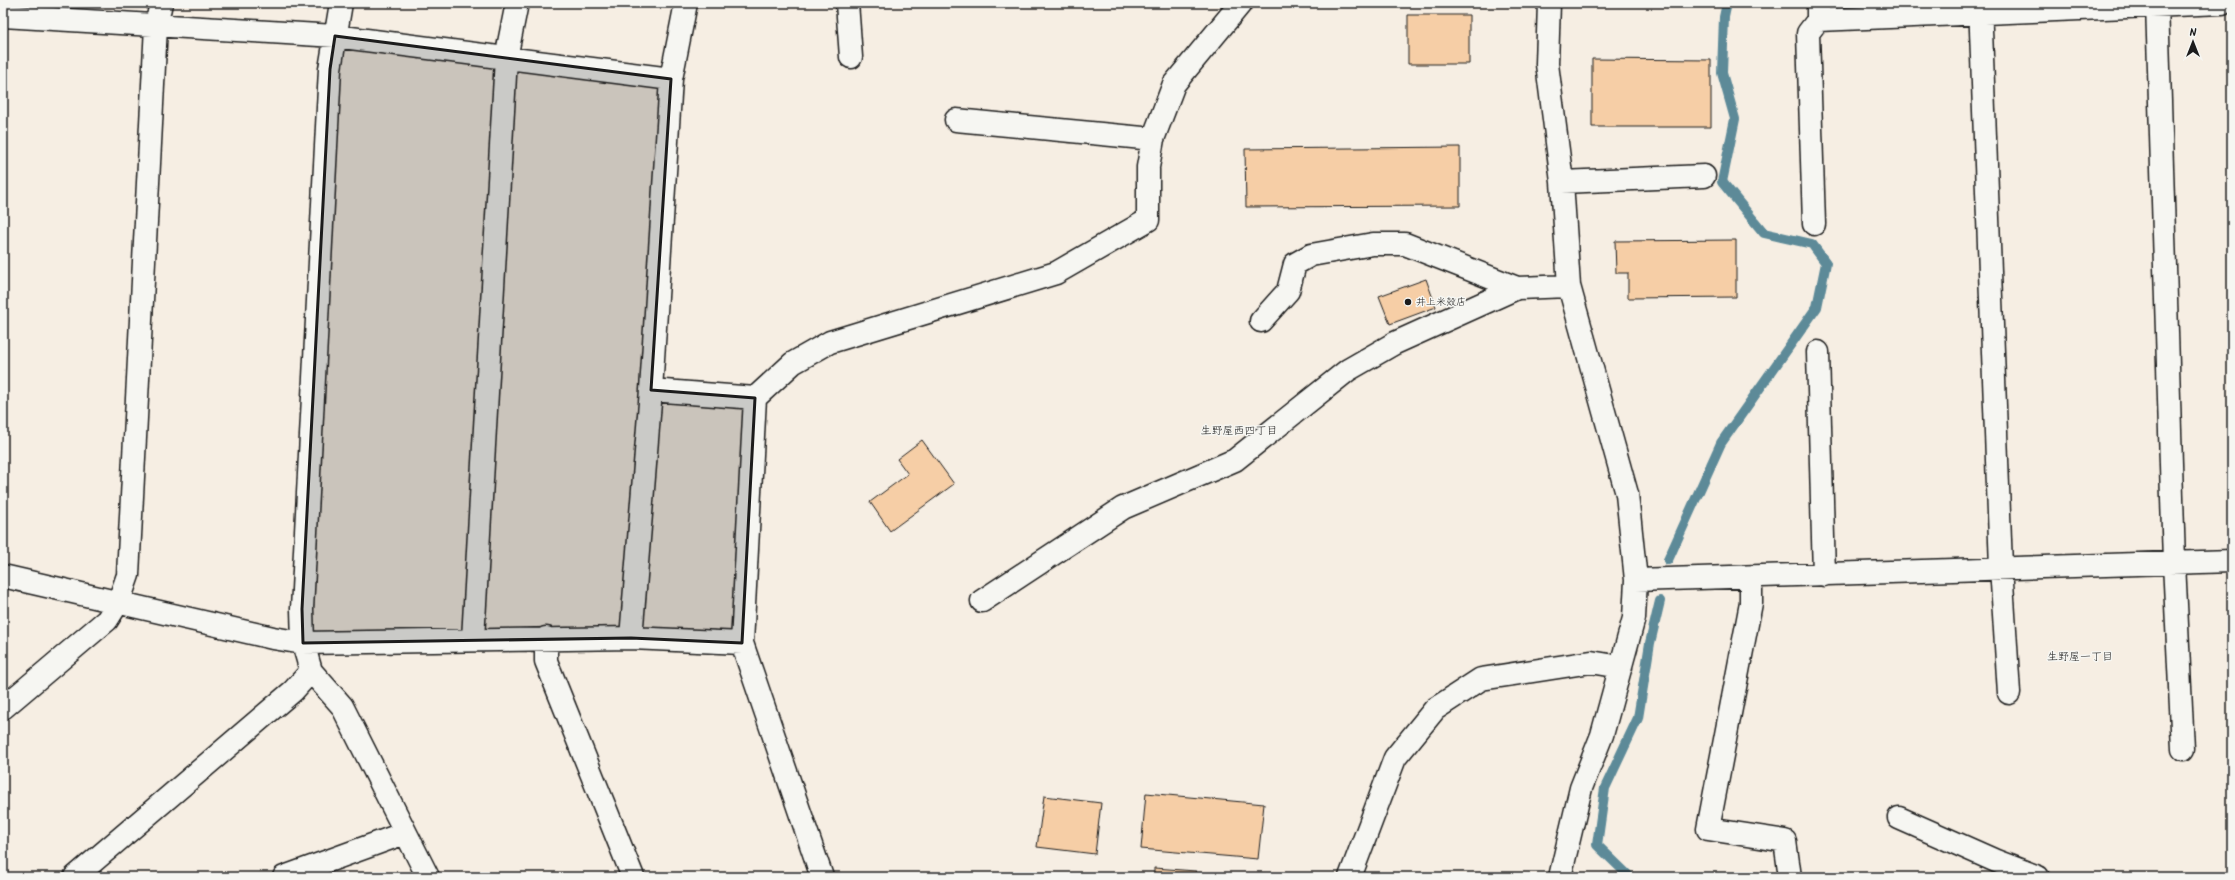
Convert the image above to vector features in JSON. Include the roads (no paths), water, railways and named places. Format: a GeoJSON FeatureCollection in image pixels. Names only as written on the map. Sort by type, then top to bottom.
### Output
{"type":"FeatureCollection","features":[{"type":"Feature","properties":{"kind":"street"},"geometry":{"type":"LineString","coordinates":[[3,708],[107,620],[119,602],[128,575],[156,26],[160,3]]}},
{"type":"Feature","properties":{"kind":"street"},"geometry":{"type":"LineString","coordinates":[[341,3],[330,69],[302,609],[303,643],[310,671],[342,706],[428,877]]}},
{"type":"Feature","properties":{"kind":"street"},"geometry":{"type":"LineString","coordinates":[[473,639],[506,58],[517,3]]}},
{"type":"Feature","properties":{"kind":"street"},"geometry":{"type":"LineString","coordinates":[[631,638],[652,390],[671,79],[686,3]]}},
{"type":"Feature","properties":{"kind":"street"},"geometry":{"type":"LineString","coordinates":[[847,3],[851,57]]}},
{"type":"Feature","properties":{"kind":"street"},"geometry":{"type":"LineString","coordinates":[[822,877],[742,643],[755,398],[793,363],[830,342],[1056,273],[1148,220],[1148,167],[1153,139],[1174,84],[1241,3]]}},
{"type":"Feature","properties":{"kind":"street"},"geometry":{"type":"LineString","coordinates":[[1549,3],[1547,64],[1562,182],[1569,286],[1627,494],[1636,580],[1634,618],[1622,667],[1602,735],[1581,788],[1560,877]]}},
{"type":"Feature","properties":{"kind":"street"},"geometry":{"type":"LineString","coordinates":[[1814,224],[1808,32],[1818,12],[1980,7],[2222,3]]}},
{"type":"Feature","properties":{"kind":"street"},"geometry":{"type":"LineString","coordinates":[[2157,4],[2174,563],[2183,749]]}},
{"type":"Feature","properties":{"kind":"street"},"geometry":{"type":"LineString","coordinates":[[1980,7],[2001,568],[2009,693]]}},
{"type":"Feature","properties":{"kind":"street"},"geometry":{"type":"LineString","coordinates":[[3,16],[335,36],[671,79]]}},
{"type":"Feature","properties":{"kind":"street"},"geometry":{"type":"LineString","coordinates":[[956,120],[1153,139]]}},
{"type":"Feature","properties":{"kind":"street"},"geometry":{"type":"LineString","coordinates":[[1562,182],[1704,176]]}},
{"type":"Feature","properties":{"kind":"street"},"geometry":{"type":"LineString","coordinates":[[1262,321],[1288,290],[1295,264],[1311,255],[1373,244],[1405,244],[1517,288]]}},
{"type":"Feature","properties":{"kind":"street"},"geometry":{"type":"LineString","coordinates":[[982,601],[1123,508],[1235,460],[1348,370],[1395,344],[1517,288],[1569,286]]}},
{"type":"Feature","properties":{"kind":"street"},"geometry":{"type":"LineString","coordinates":[[1818,352],[1824,575]]}},
{"type":"Feature","properties":{"kind":"street"},"geometry":{"type":"LineString","coordinates":[[652,390],[755,398]]}},
{"type":"Feature","properties":{"kind":"street"},"geometry":{"type":"LineString","coordinates":[[1636,580],[2232,561]]}},
{"type":"Feature","properties":{"kind":"street"},"geometry":{"type":"LineString","coordinates":[[3,576],[273,638],[303,643],[546,638],[631,638],[742,643]]}},
{"type":"Feature","properties":{"kind":"street"},"geometry":{"type":"LineString","coordinates":[[1751,577],[1751,603],[1708,829],[1785,841],[1790,877]]}},
{"type":"Feature","properties":{"kind":"street"},"geometry":{"type":"LineString","coordinates":[[546,638],[546,661],[633,877]]}},
{"type":"Feature","properties":{"kind":"street"},"geometry":{"type":"LineString","coordinates":[[1350,877],[1395,758],[1435,709],[1481,679],[1591,662],[1622,667]]}},
{"type":"Feature","properties":{"kind":"street"},"geometry":{"type":"LineString","coordinates":[[75,877],[293,691],[310,671]]}},
{"type":"Feature","properties":{"kind":"street"},"geometry":{"type":"LineString","coordinates":[[1899,818],[1993,869],[2038,877]]}},
{"type":"Feature","properties":{"kind":"street"},"geometry":{"type":"LineString","coordinates":[[284,877],[405,833]]}},
{"type":"Feature","properties":{"kind":"waterway"},"geometry":{"type":"LineString","coordinates":[[1668,560],[1721,443],[1817,307],[1826,263],[1812,244],[1764,233],[1722,182],[1735,119],[1722,73],[1724,17],[1727,3]]}},
{"type":"Feature","properties":{"kind":"waterway"},"geometry":{"type":"LineString","coordinates":[[1630,877],[1597,845],[1605,788],[1638,718],[1650,643],[1660,601]]}},
{"type":"Feature","properties":{"kind":"place","name":"井上米殻店"},"geometry":{"type":"Point","coordinates":[1408,302]}},
{"type":"Feature","properties":{"kind":"district","name":"生野屋西四丁目"},"geometry":{"type":"Point","coordinates":[1239,431]}},
{"type":"Feature","properties":{"kind":"district","name":"生野屋一丁目"},"geometry":{"type":"Point","coordinates":[2080,657]}}]}
